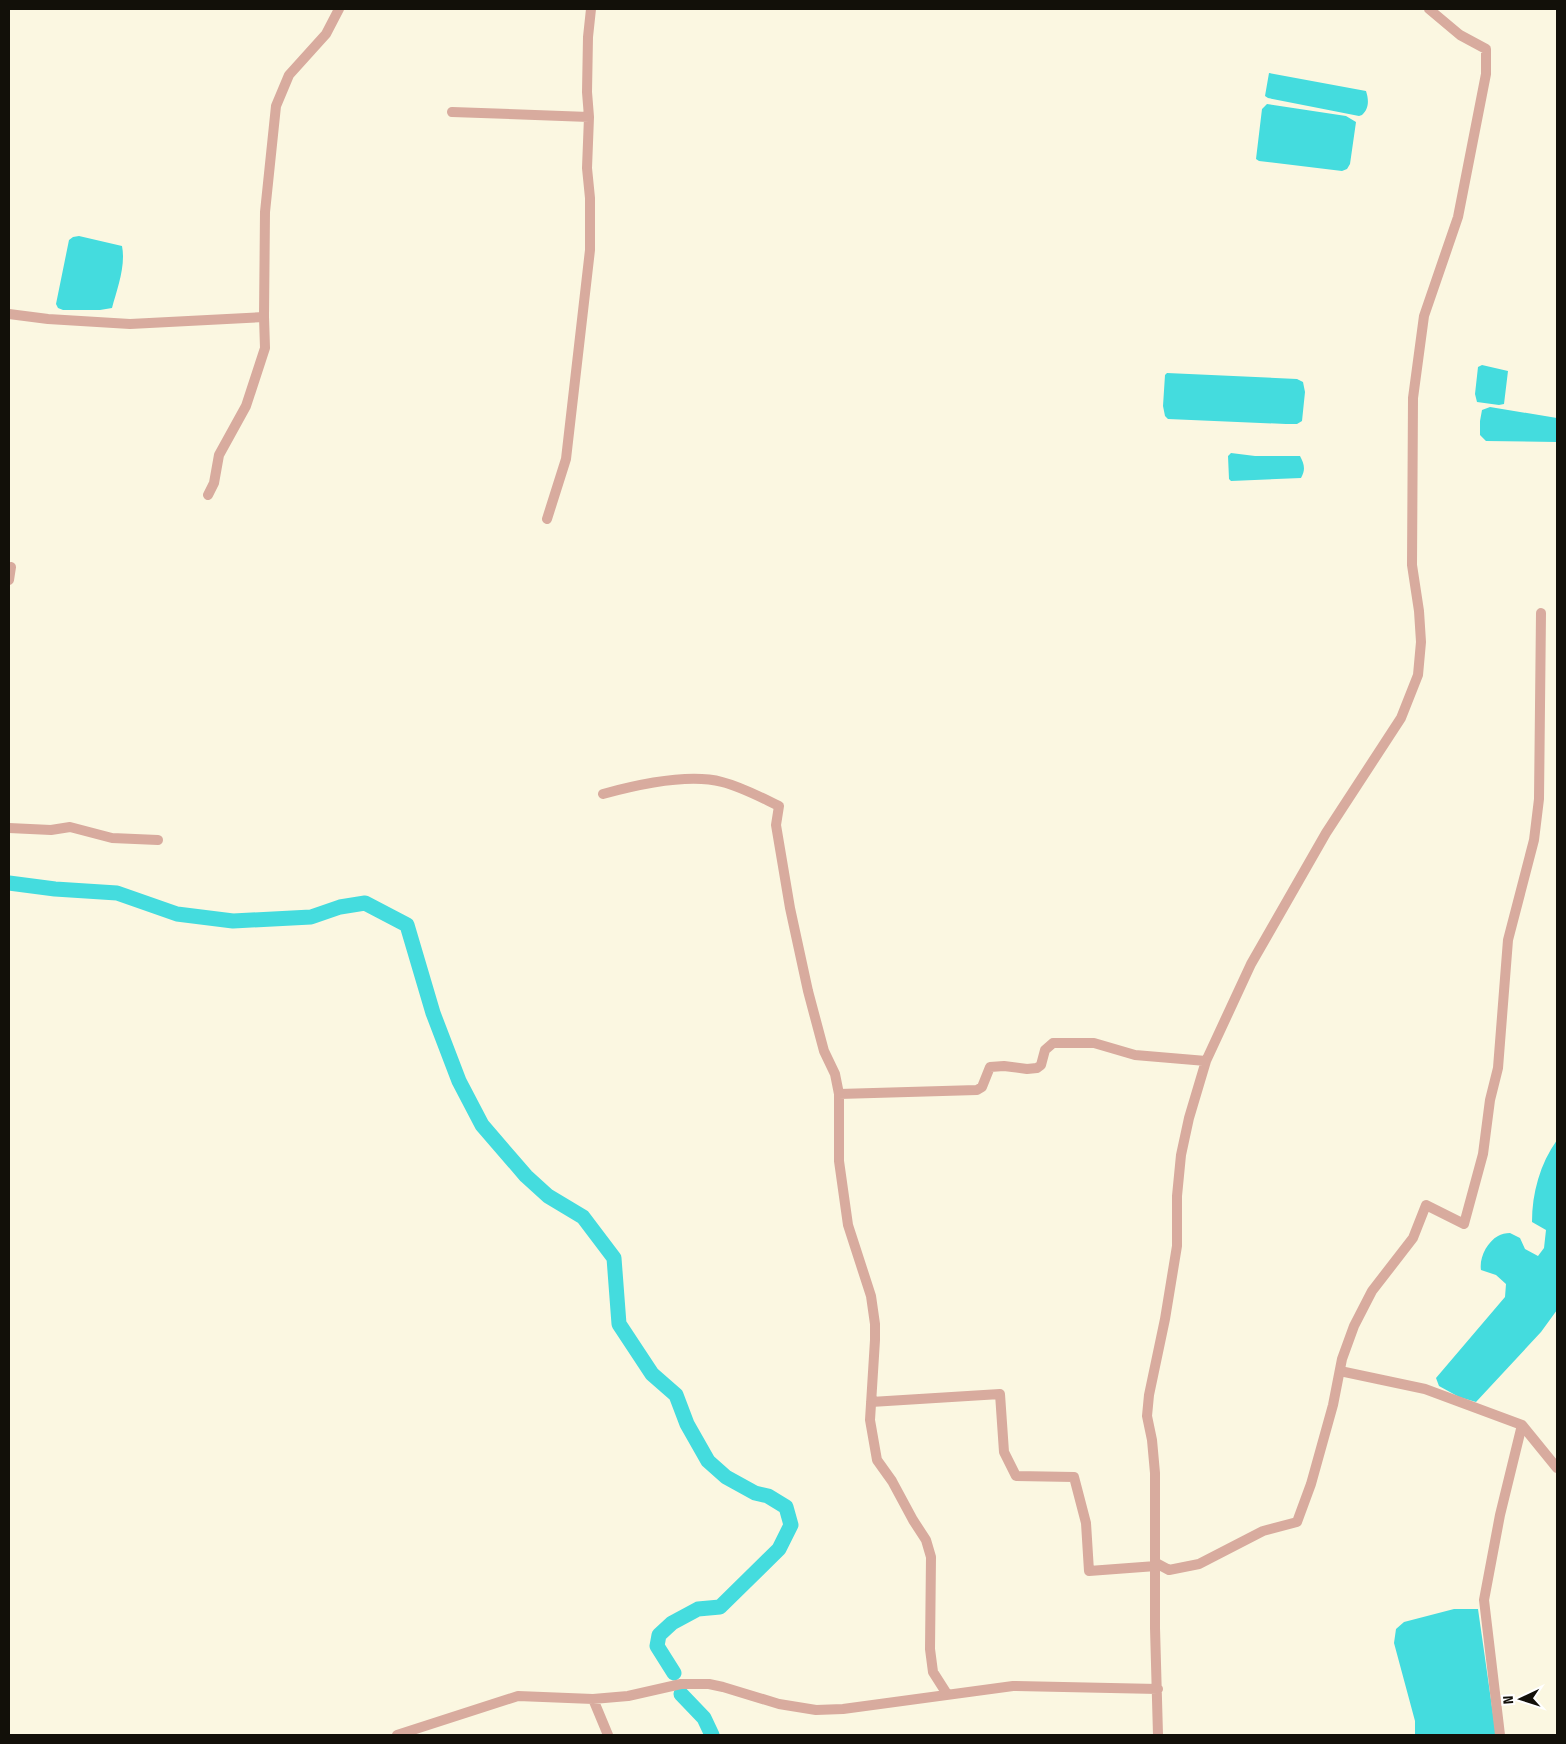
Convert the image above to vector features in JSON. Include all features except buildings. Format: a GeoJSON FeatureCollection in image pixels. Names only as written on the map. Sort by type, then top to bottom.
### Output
{"type":"FeatureCollection","features":[{"type":"Feature","properties":{"kind":"street"},"geometry":{"type":"LineString","coordinates":[[208,495],[214,483],[219,455],[246,406],[265,348],[265,212],[276,106],[290,75],[326,34],[339,9]]}},
{"type":"Feature","properties":{"kind":"street"},"geometry":{"type":"LineString","coordinates":[[547,519],[566,459],[590,250],[588,37],[591,9]]}},
{"type":"Feature","properties":{"kind":"street"},"geometry":{"type":"LineString","coordinates":[[1158,1735],[1155,1628],[1155,1473],[1152,1440],[1147,1416],[1149,1395],[1166,1319],[1177,1246],[1177,1196],[1181,1155],[1189,1118],[1206,1061],[1252,964],[1326,833],[1401,718],[1418,676],[1421,642],[1419,611],[1412,565],[1413,398],[1424,316],[1458,217],[1486,74],[1486,49],[1460,35],[1429,9]]}},
{"type":"Feature","properties":{"kind":"street"},"geometry":{"type":"LineString","coordinates":[[452,112],[589,117]]}},
{"type":"Feature","properties":{"kind":"street"},"geometry":{"type":"LineString","coordinates":[[9,314],[48,319],[130,324],[264,317]]}},
{"type":"Feature","properties":{"kind":"street"},"geometry":{"type":"LineString","coordinates":[[9,580],[11,567]]}},
{"type":"Feature","properties":{"kind":"street"},"geometry":{"type":"LineString","coordinates":[[871,1402],[1000,1394],[1004,1452],[1016,1476],[1074,1477],[1086,1523],[1090,1571],[1156,1565],[1169,1570],[1199,1564],[1262,1531],[1297,1522],[1311,1484],[1333,1405],[1342,1359],[1363,1308],[1372,1291],[1413,1238],[1426,1205],[1464,1224],[1483,1154],[1490,1100],[1498,1068],[1508,940],[1534,840],[1539,799],[1540,613]]}},
{"type":"Feature","properties":{"kind":"street"},"geometry":{"type":"LineString","coordinates":[[603,794],[646,783],[698,779],[720,781],[779,806],[776,826],[790,908],[808,990],[822,1043],[835,1074],[839,1094],[839,1161],[848,1225],[871,1296],[875,1324],[870,1420],[877,1460],[892,1481],[926,1540],[931,1557],[930,1649],[933,1672],[947,1694]]}},
{"type":"Feature","properties":{"kind":"street"},"geometry":{"type":"LineString","coordinates":[[9,828],[51,830],[70,827],[112,838],[158,840]]}},
{"type":"Feature","properties":{"kind":"street"},"geometry":{"type":"LineString","coordinates":[[839,1094],[977,1090],[982,1087],[990,1067],[1037,1068],[1041,1065],[1045,1050],[1053,1043],[1094,1043],[1135,1055],[1206,1061]]}},
{"type":"Feature","properties":{"kind":"street"},"geometry":{"type":"LineString","coordinates":[[1340,1371],[1425,1390],[1522,1425],[1557,1468]]}},
{"type":"Feature","properties":{"kind":"street"},"geometry":{"type":"LineString","coordinates":[[1500,1735],[1484,1600],[1500,1515],[1522,1425]]}},
{"type":"Feature","properties":{"kind":"street"},"geometry":{"type":"LineString","coordinates":[[398,1735],[518,1696],[593,1698],[628,1696],[681,1684],[723,1686],[779,1704],[816,1710],[843,1709],[1013,1686],[1158,1689]]}},
{"type":"Feature","properties":{"kind":"street"},"geometry":{"type":"LineString","coordinates":[[593,1698],[608,1735]]}},
{"type":"Feature","properties":{"kind":"water"},"geometry":{"type":"Polygon","coordinates":[[[1269,73],[1366,91],[1367,107],[1364,113],[1359,116],[1268,98],[1265,96],[1269,73]]]}},
{"type":"Feature","properties":{"kind":"water"},"geometry":{"type":"Polygon","coordinates":[[[1267,104],[1346,116],[1356,122],[1350,164],[1347,169],[1342,171],[1259,161],[1256,159],[1262,109],[1267,104]]]}},
{"type":"Feature","properties":{"kind":"water"},"geometry":{"type":"Polygon","coordinates":[[[79,236],[122,246],[122,269],[112,308],[100,310],[63,310],[58,308],[56,304],[69,240],[79,236]]]}},
{"type":"Feature","properties":{"kind":"water"},"geometry":{"type":"Polygon","coordinates":[[[1482,365],[1508,371],[1504,404],[1477,402],[1475,394],[1478,367],[1482,365]]]}},
{"type":"Feature","properties":{"kind":"water"},"geometry":{"type":"Polygon","coordinates":[[[1167,373],[1297,379],[1303,382],[1305,392],[1302,421],[1297,424],[1286,424],[1168,419],[1165,416],[1163,406],[1165,375],[1167,373]]]}},
{"type":"Feature","properties":{"kind":"water"},"geometry":{"type":"Polygon","coordinates":[[[1490,407],[1557,418],[1557,442],[1486,441],[1480,435],[1480,421],[1482,410],[1490,407]]]}},
{"type":"Feature","properties":{"kind":"water"},"geometry":{"type":"Polygon","coordinates":[[[1231,453],[1255,456],[1300,456],[1304,472],[1301,478],[1231,481],[1229,479],[1228,456],[1231,453]]]}},
{"type":"Feature","properties":{"kind":"water"},"geometry":{"type":"Polygon","coordinates":[[[1557,1140],[1557,1310],[1541,1332],[1476,1402],[1459,1397],[1439,1386],[1436,1378],[1505,1297],[1506,1284],[1496,1275],[1481,1270],[1481,1260],[1487,1246],[1501,1235],[1510,1233],[1520,1238],[1525,1249],[1538,1256],[1544,1248],[1546,1230],[1532,1222],[1532,1211],[1538,1179],[1546,1159],[1557,1140]]]}},
{"type":"Feature","properties":{"kind":"water"},"geometry":{"type":"Polygon","coordinates":[[[1454,1609],[1478,1609],[1496,1735],[1415,1735],[1415,1721],[1394,1643],[1396,1629],[1404,1622],[1454,1609]]]}},
{"type":"Feature","properties":{"kind":"waterway"},"geometry":{"type":"LineString","coordinates":[[9,883],[55,889],[117,893],[177,914],[233,921],[311,917],[340,907],[365,903],[407,925],[433,1013],[459,1081],[482,1125],[526,1176],[548,1196],[583,1217],[614,1258],[619,1324],[652,1374],[676,1395],[687,1424],[708,1461],[726,1477],[755,1493],[768,1496],[786,1507],[791,1525],[779,1549],[720,1607],[698,1609],[672,1623],[659,1635],[657,1646],[674,1673]]}},
{"type":"Feature","properties":{"kind":"waterway"},"geometry":{"type":"LineString","coordinates":[[681,1694],[704,1718],[712,1735]]}}]}
